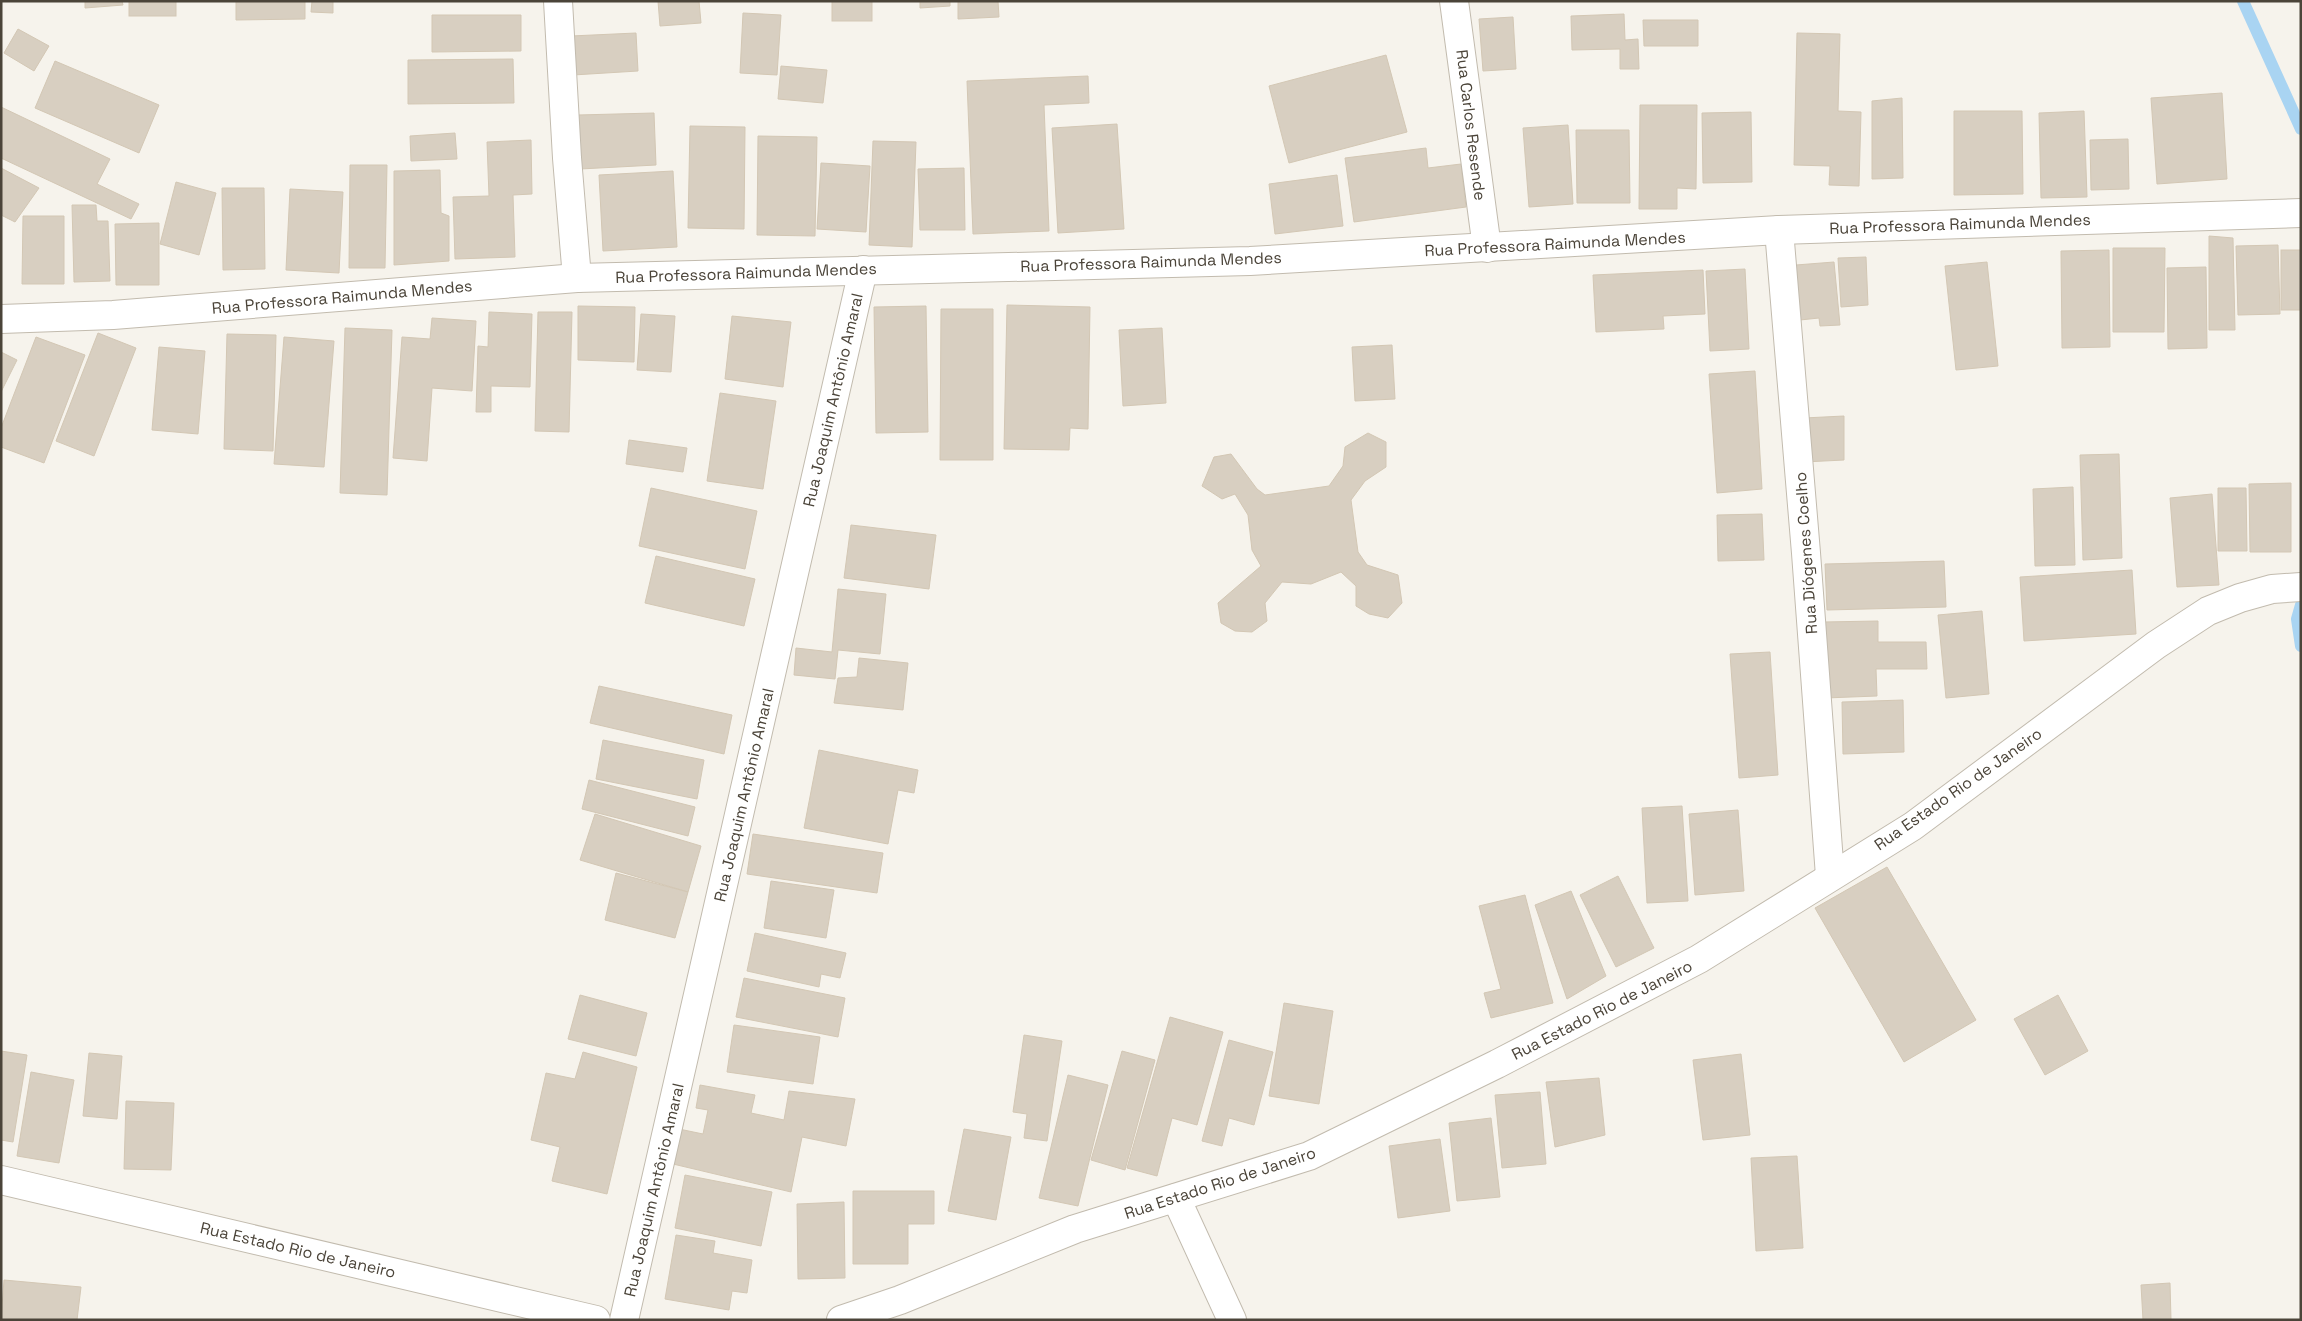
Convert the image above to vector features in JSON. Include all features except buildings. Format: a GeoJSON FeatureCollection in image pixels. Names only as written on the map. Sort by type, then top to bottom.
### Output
{"type":"FeatureCollection","features":[{"type":"Feature","properties":{"kind":"street"},"geometry":{"type":"LineString","coordinates":[[558,1],[567,158],[577,278]]}},
{"type":"Feature","properties":{"kind":"street","name":"Rua Carlos Resende"},"geometry":{"type":"LineString","coordinates":[[1454,1],[1487,248]]}},
{"type":"Feature","properties":{"kind":"street","name":"Rua Professora Raimunda Mendes"},"geometry":{"type":"LineString","coordinates":[[1,319],[113,315],[577,278],[1250,261],[1779,230],[2301,213]]}},
{"type":"Feature","properties":{"kind":"street","name":"Rua Diógenes Coelho"},"geometry":{"type":"LineString","coordinates":[[1779,230],[1830,876]]}},
{"type":"Feature","properties":{"kind":"street","name":"Rua Joaquim Antônio Amaral"},"geometry":{"type":"LineString","coordinates":[[624,1320],[863,270]]}},
{"type":"Feature","properties":{"kind":"street","name":"Rua Estado Rio de Janeiro"},"geometry":{"type":"LineString","coordinates":[[841,1320],[900,1300],[1074,1229],[1309,1156],[1497,1064],[1699,960],[1830,876],[1913,826],[2156,645],[2208,611],[2240,598],[2272,589],[2301,587]]}},
{"type":"Feature","properties":{"kind":"street","name":"Rua Estado Rio de Janeiro"},"geometry":{"type":"LineString","coordinates":[[1,1180],[596,1320]]}},
{"type":"Feature","properties":{"kind":"street"},"geometry":{"type":"LineString","coordinates":[[1176,1198],[1232,1320]]}},
{"type":"Feature","properties":{"kind":"waterway"},"geometry":{"type":"LineString","coordinates":[[2243,1],[2301,129]]}},
{"type":"Feature","properties":{"kind":"waterway"},"geometry":{"type":"LineString","coordinates":[[2301,605],[2297,619],[2301,646]]}}]}
